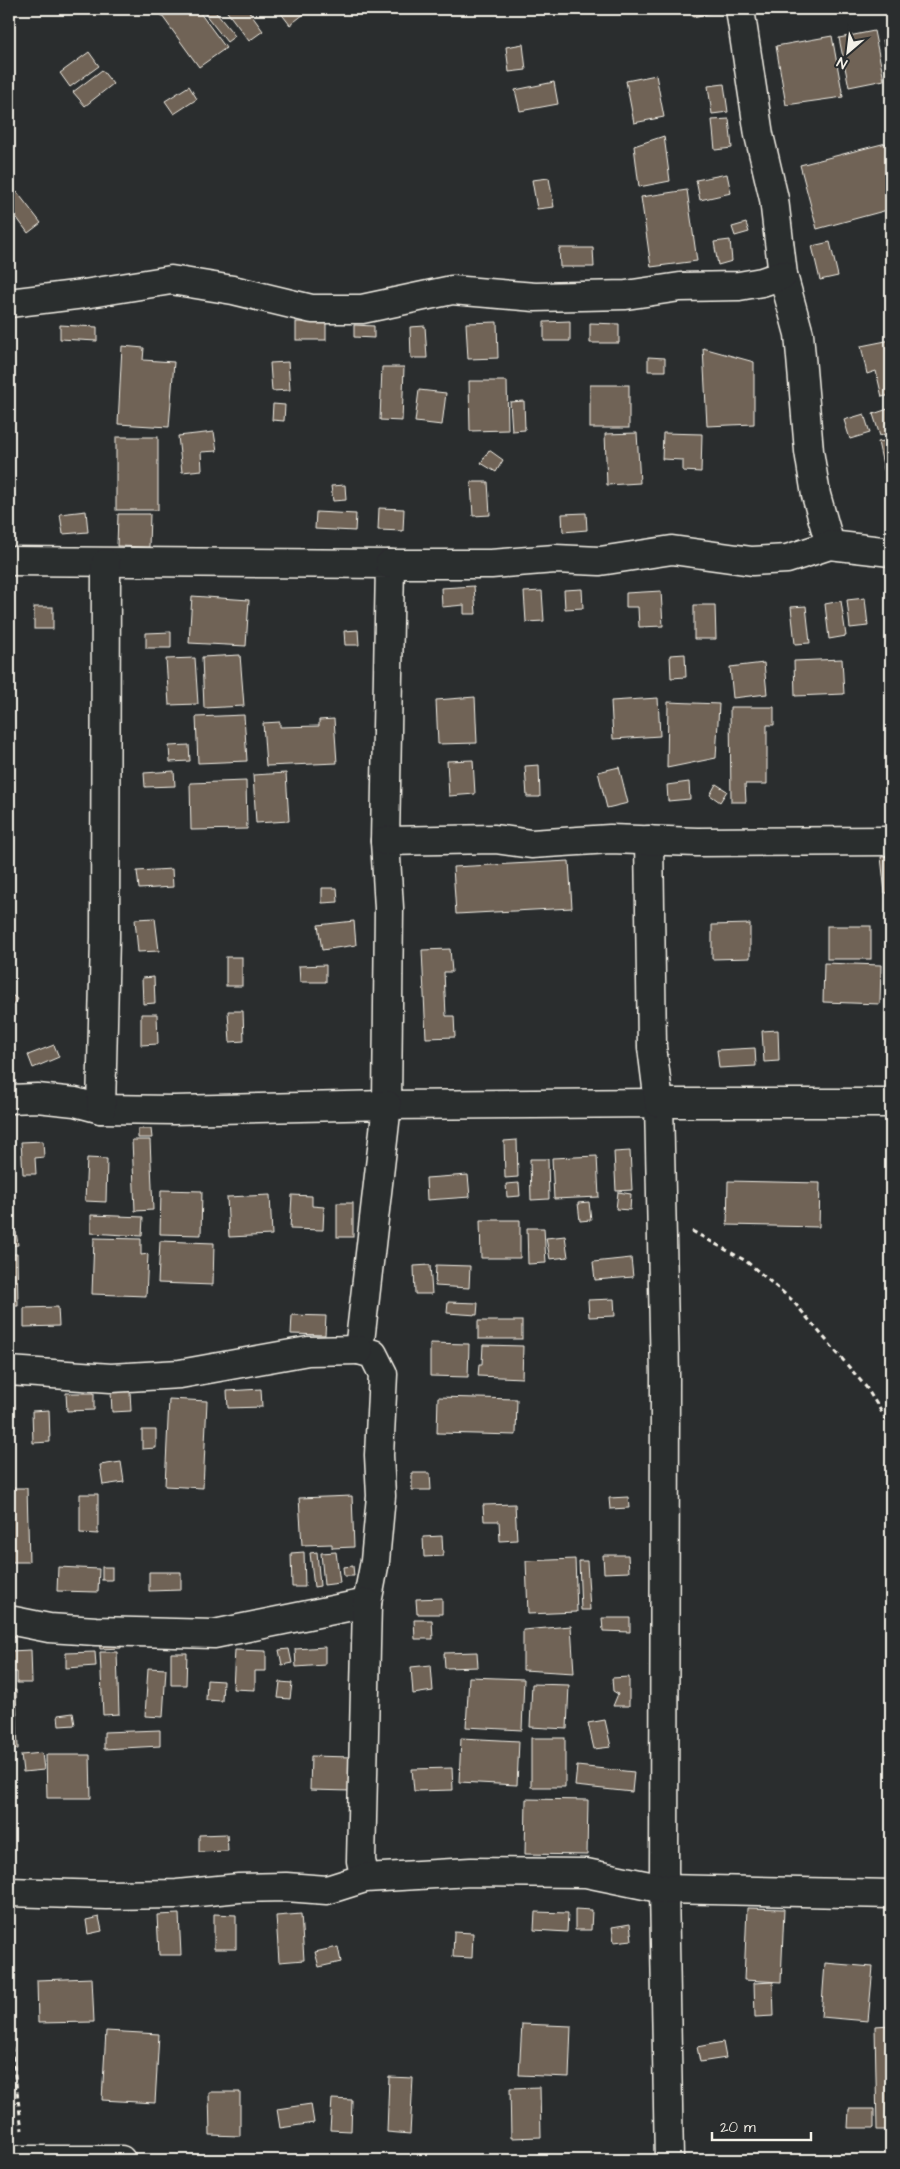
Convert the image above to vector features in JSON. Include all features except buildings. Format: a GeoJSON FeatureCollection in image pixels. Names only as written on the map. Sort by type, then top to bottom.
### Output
{"type":"FeatureCollection","features":[{"type":"Feature","properties":{"kind":"street"},"geometry":{"type":"LineString","coordinates":[[740,9],[759,135],[774,199],[782,275],[799,334],[809,451],[816,495],[830,545]]}},
{"type":"Feature","properties":{"kind":"street"},"geometry":{"type":"LineString","coordinates":[[9,303],[84,294],[172,280],[233,290],[312,309],[362,309],[452,290],[534,297],[626,295],[680,287],[739,286],[762,282],[782,275]]}},
{"type":"Feature","properties":{"kind":"street"},"geometry":{"type":"LineString","coordinates":[[9,562],[491,564],[555,560],[600,561],[672,550],[752,561],[787,559],[830,545],[891,552]]}},
{"type":"Feature","properties":{"kind":"street"},"geometry":{"type":"LineString","coordinates":[[101,1109],[105,937],[106,563]]}},
{"type":"Feature","properties":{"kind":"street"},"geometry":{"type":"LineString","coordinates":[[359,1350],[387,1105],[389,908],[385,841],[390,564]]}},
{"type":"Feature","properties":{"kind":"street"},"geometry":{"type":"LineString","coordinates":[[385,841],[495,839],[531,844],[610,839],[696,842],[891,841]]}},
{"type":"Feature","properties":{"kind":"street"},"geometry":{"type":"LineString","coordinates":[[649,840],[652,1047],[659,1104],[665,1375],[664,1889],[669,2160]]}},
{"type":"Feature","properties":{"kind":"street"},"geometry":{"type":"LineString","coordinates":[[9,1099],[38,1098],[75,1102],[101,1109],[174,1110],[387,1105],[891,1103]]}},
{"type":"Feature","properties":{"kind":"street"},"geometry":{"type":"LineString","coordinates":[[9,1371],[111,1378],[180,1374],[308,1351],[359,1350],[373,1354],[383,1374],[379,1455],[381,1496],[374,1568],[367,1603],[361,1854],[361,1867],[365,1878]]}},
{"type":"Feature","properties":{"kind":"street"},"geometry":{"type":"LineString","coordinates":[[9,1620],[49,1628],[214,1634],[367,1603]]}},
{"type":"Feature","properties":{"kind":"street"},"geometry":{"type":"LineString","coordinates":[[9,1892],[106,1895],[177,1894],[239,1888],[286,1887],[328,1890],[365,1878],[471,1872],[586,1873],[664,1889],[891,1894]]}},
{"type":"Feature","properties":{"kind":"street"},"geometry":{"type":"LineString","coordinates":[[17,2160],[121,2160]]}},
{"type":"Feature","properties":{"kind":"path"},"geometry":{"type":"LineString","coordinates":[[661,1219],[705,1236],[746,1261],[792,1300],[866,1387],[891,1426]]}},
{"type":"Feature","properties":{"kind":"path"},"geometry":{"type":"LineString","coordinates":[[9,2029],[17,2160]]}}]}
